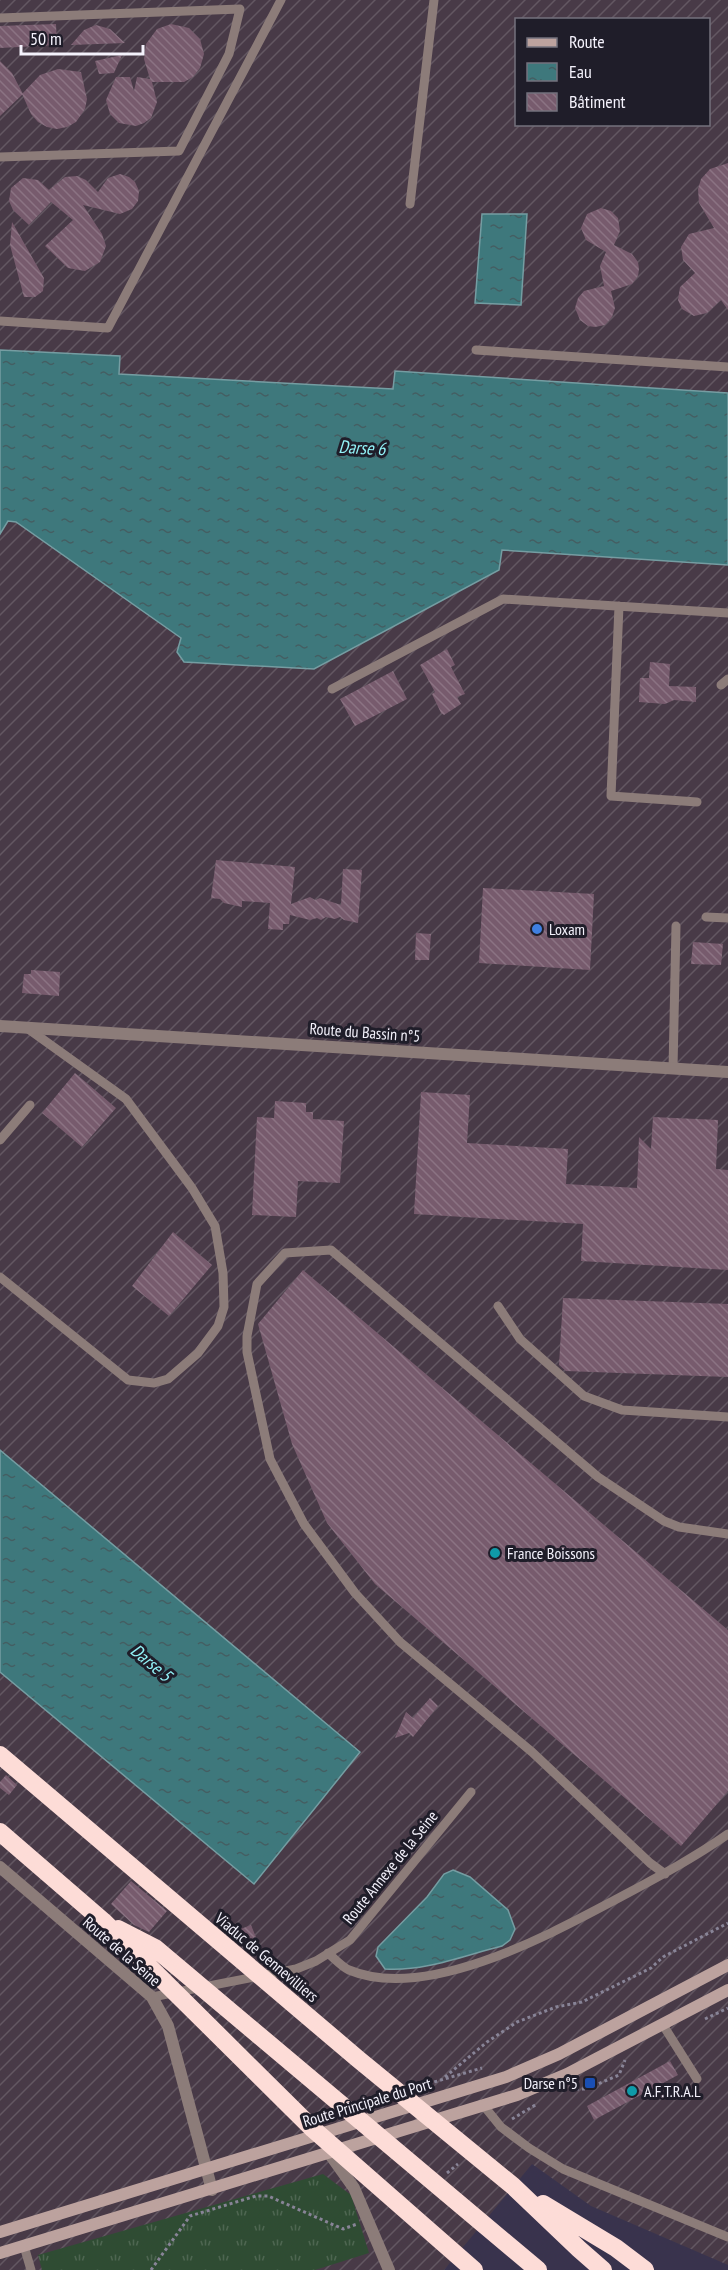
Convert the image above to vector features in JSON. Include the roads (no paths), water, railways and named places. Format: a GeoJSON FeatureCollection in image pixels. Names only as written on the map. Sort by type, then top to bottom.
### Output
{"type":"FeatureCollection","features":[{"type":"Feature","properties":{"kind":"highway","name":"Viaduc de Gennevilliers"},"geometry":{"type":"LineString","coordinates":[[0,1755],[358,2059],[513,2186]]}},
{"type":"Feature","properties":{"kind":"highway"},"geometry":{"type":"LineString","coordinates":[[0,1832],[103,1921],[313,2129],[474,2270]]}},
{"type":"Feature","properties":{"kind":"highway"},"geometry":{"type":"LineString","coordinates":[[103,1921],[155,1948],[531,2264]]}},
{"type":"Feature","properties":{"kind":"highway"},"geometry":{"type":"LineString","coordinates":[[513,2186],[603,2270]]}},
{"type":"Feature","properties":{"kind":"highway"},"geometry":{"type":"LineString","coordinates":[[513,2186],[616,2248],[645,2270]]}},
{"type":"Feature","properties":{"kind":"main road","name":"Route Principale du Port"},"geometry":{"type":"LineString","coordinates":[[0,2232],[506,2076],[568,2050],[728,1965]]}},
{"type":"Feature","properties":{"kind":"main road"},"geometry":{"type":"LineString","coordinates":[[0,2253],[484,2106],[567,2074],[728,1990]]}},
{"type":"Feature","properties":{"kind":"street","name":"Route du Bassin n°5"},"geometry":{"type":"LineString","coordinates":[[0,1026],[728,1072]]}},
{"type":"Feature","properties":{"kind":"street","name":"Route de la Seine"},"geometry":{"type":"LineString","coordinates":[[0,1867],[152,1997],[168,2026],[212,2190]]}},
{"type":"Feature","properties":{"kind":"street"},"geometry":{"type":"LineString","coordinates":[[329,2153],[354,2188],[389,2270]]}},
{"type":"Feature","properties":{"kind":"lane"},"geometry":{"type":"LineString","coordinates":[[0,321],[108,328],[281,0]]}},
{"type":"Feature","properties":{"kind":"lane"},"geometry":{"type":"LineString","coordinates":[[410,204],[434,0]]}},
{"type":"Feature","properties":{"kind":"lane"},"geometry":{"type":"LineString","coordinates":[[0,18],[240,9],[229,54],[179,151],[0,157]]}},
{"type":"Feature","properties":{"kind":"lane"},"geometry":{"type":"LineString","coordinates":[[476,350],[728,367]]}},
{"type":"Feature","properties":{"kind":"lane"},"geometry":{"type":"LineString","coordinates":[[332,689],[503,599],[728,613]]}},
{"type":"Feature","properties":{"kind":"lane"},"geometry":{"type":"LineString","coordinates":[[619,606],[611,796],[697,802]]}},
{"type":"Feature","properties":{"kind":"lane"},"geometry":{"type":"LineString","coordinates":[[706,916],[728,918]]}},
{"type":"Feature","properties":{"kind":"lane"},"geometry":{"type":"LineString","coordinates":[[673,1069],[676,926]]}},
{"type":"Feature","properties":{"kind":"lane"},"geometry":{"type":"LineString","coordinates":[[0,1277],[128,1380],[139,1383],[154,1383],[168,1379],[182,1369],[198,1353],[218,1326],[224,1307],[224,1272],[215,1226],[192,1188],[126,1099],[25,1027]]}},
{"type":"Feature","properties":{"kind":"lane"},"geometry":{"type":"LineString","coordinates":[[0,1140],[30,1105]]}},
{"type":"Feature","properties":{"kind":"lane"},"geometry":{"type":"LineString","coordinates":[[665,1874],[650,1863],[532,1752],[400,1642],[355,1593],[304,1524],[270,1459],[248,1352],[247,1336],[257,1284],[285,1253],[331,1250],[598,1477],[664,1521],[679,1527],[728,1534]]}},
{"type":"Feature","properties":{"kind":"lane"},"geometry":{"type":"LineString","coordinates":[[498,1306],[520,1339],[584,1396],[622,1410],[728,1417]]}},
{"type":"Feature","properties":{"kind":"lane","name":"Route Annexe de la Seine"},"geometry":{"type":"LineString","coordinates":[[152,1997],[296,1969],[350,1940],[471,1792]]}},
{"type":"Feature","properties":{"kind":"lane"},"geometry":{"type":"LineString","coordinates":[[328,1953],[347,1970],[372,1977],[407,1977],[453,1970],[501,1956],[544,1937],[665,1874],[700,1854],[728,1834]]}},
{"type":"Feature","properties":{"kind":"lane"},"geometry":{"type":"LineString","coordinates":[[663,2025],[697,2079]]}},
{"type":"Feature","properties":{"kind":"lane"},"geometry":{"type":"LineString","coordinates":[[484,2106],[501,2127],[563,2169],[728,2237]]}},
{"type":"Feature","properties":{"kind":"lane"},"geometry":{"type":"LineString","coordinates":[[24,2246],[31,2270]]}},
{"type":"Feature","properties":{"kind":"water"},"geometry":{"type":"Polygon","coordinates":[[[482,214],[527,214],[521,305],[475,303],[482,214]]]}},
{"type":"Feature","properties":{"kind":"water","name":"Darse 6"},"geometry":{"type":"Polygon","coordinates":[[[0,350],[120,356],[119,374],[393,389],[395,371],[728,393],[728,565],[502,550],[499,570],[314,669],[184,662],[177,652],[181,638],[16,522],[8,521],[0,534],[0,350]]]}},
{"type":"Feature","properties":{"kind":"water","name":"Darse 5"},"geometry":{"type":"Polygon","coordinates":[[[0,1450],[360,1752],[254,1884],[0,1672],[0,1450]]]}},
{"type":"Feature","properties":{"kind":"water"},"geometry":{"type":"Polygon","coordinates":[[[453,1870],[470,1877],[508,1910],[515,1929],[510,1940],[502,1946],[444,1962],[415,1968],[385,1969],[376,1956],[378,1947],[427,1897],[444,1874],[453,1870]]]}},
{"type":"Feature","properties":{"kind":"place","name":"Loxam"},"geometry":{"type":"Point","coordinates":[537,929]}},
{"type":"Feature","properties":{"kind":"place","name":"France Boissons"},"geometry":{"type":"Point","coordinates":[495,1553]}},
{"type":"Feature","properties":{"kind":"place","name":"Darse n°5"},"geometry":{"type":"Point","coordinates":[590,2083]}},
{"type":"Feature","properties":{"kind":"place","name":"A.F.T.R.A.L"},"geometry":{"type":"Point","coordinates":[632,2091]}}]}
